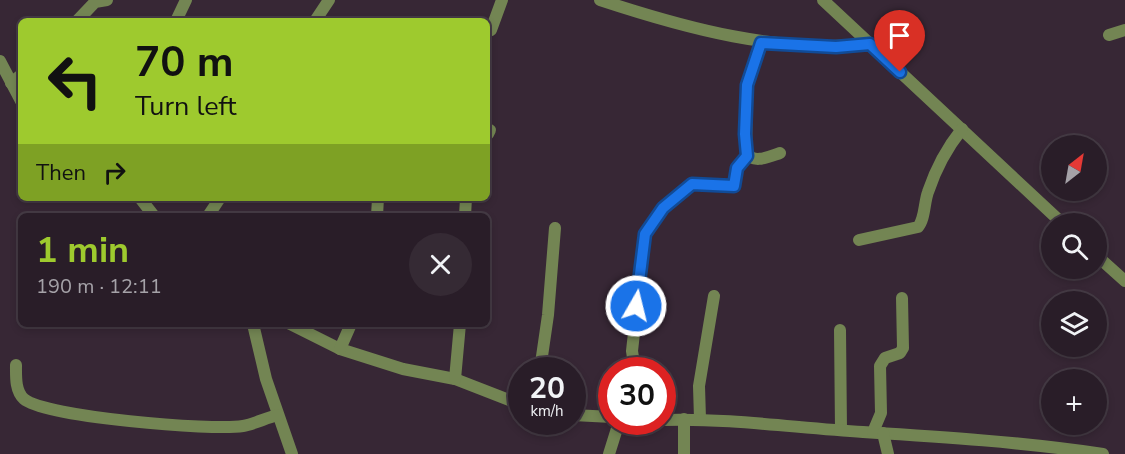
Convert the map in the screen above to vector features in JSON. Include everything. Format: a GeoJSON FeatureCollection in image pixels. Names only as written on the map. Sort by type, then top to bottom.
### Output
{"type":"FeatureCollection","features":[{"type":"Feature","properties":{"kind":"street"},"geometry":{"type":"LineString","coordinates":[[80,18],[94,2],[107,0]]}},
{"type":"Feature","properties":{"kind":"street"},"geometry":{"type":"LineString","coordinates":[[177,18],[186,0]]}},
{"type":"Feature","properties":{"kind":"street"},"geometry":{"type":"LineString","coordinates":[[317,18],[328,0]]}},
{"type":"Feature","properties":{"kind":"street"},"geometry":{"type":"LineString","coordinates":[[491,30],[502,0]]}},
{"type":"Feature","properties":{"kind":"street"},"geometry":{"type":"LineString","coordinates":[[600,0],[671,24],[761,43],[836,47],[870,44]]}},
{"type":"Feature","properties":{"kind":"street"},"geometry":{"type":"LineString","coordinates":[[823,0],[1051,213]]}},
{"type":"Feature","properties":{"kind":"street"},"geometry":{"type":"LineString","coordinates":[[1109,35],[1125,30]]}},
{"type":"Feature","properties":{"kind":"street"},"geometry":{"type":"LineString","coordinates":[[633,357],[645,234],[663,208],[692,184],[734,186],[737,168],[747,156],[745,134],[747,85],[761,43]]}},
{"type":"Feature","properties":{"kind":"street"},"geometry":{"type":"LineString","coordinates":[[0,61],[16,79]]}},
{"type":"Feature","properties":{"kind":"street"},"geometry":{"type":"LineString","coordinates":[[859,240],[918,227],[922,222],[928,192],[945,149],[962,129]]}},
{"type":"Feature","properties":{"kind":"street"},"geometry":{"type":"LineString","coordinates":[[747,156],[758,160],[780,153]]}},
{"type":"Feature","properties":{"kind":"street"},"geometry":{"type":"LineString","coordinates":[[142,201],[152,213]]}},
{"type":"Feature","properties":{"kind":"street"},"geometry":{"type":"LineString","coordinates":[[542,357],[548,315],[555,228]]}},
{"type":"Feature","properties":{"kind":"street"},"geometry":{"type":"LineString","coordinates":[[1107,265],[1125,281]]}},
{"type":"Feature","properties":{"kind":"street"},"geometry":{"type":"LineString","coordinates":[[700,419],[699,386],[714,296]]}},
{"type":"Feature","properties":{"kind":"street"},"geometry":{"type":"LineString","coordinates":[[888,454],[878,433],[881,413],[880,366],[885,358],[900,353],[903,348],[902,298]]}},
{"type":"Feature","properties":{"kind":"street"},"geometry":{"type":"LineString","coordinates":[[254,327],[278,415],[292,454]]}},
{"type":"Feature","properties":{"kind":"street"},"geometry":{"type":"LineString","coordinates":[[296,327],[340,350],[403,369],[455,379],[508,400]]}},
{"type":"Feature","properties":{"kind":"street"},"geometry":{"type":"LineString","coordinates":[[340,350],[350,327]]}},
{"type":"Feature","properties":{"kind":"street"},"geometry":{"type":"LineString","coordinates":[[455,379],[460,327]]}},
{"type":"Feature","properties":{"kind":"street"},"geometry":{"type":"LineString","coordinates":[[840,330],[841,430]]}},
{"type":"Feature","properties":{"kind":"street"},"geometry":{"type":"LineString","coordinates":[[15,365],[18,392],[25,400],[70,414],[111,420],[232,426],[242,426],[278,415]]}},
{"type":"Feature","properties":{"kind":"street"},"geometry":{"type":"LineString","coordinates":[[676,419],[700,419],[878,433],[934,435],[1102,454]]}},
{"type":"Feature","properties":{"kind":"street"},"geometry":{"type":"LineString","coordinates":[[684,419],[684,454]]}},
{"type":"Feature","properties":{"kind":"street"},"geometry":{"type":"LineString","coordinates":[[609,454],[615,435]]}},
{"type":"Feature","properties":{"kind":"route"},"geometry":{"type":"LineString","coordinates":[[636,306],[645,234],[663,208],[692,184],[734,186],[737,168],[747,156],[745,134],[747,85],[761,43],[836,47],[870,44],[900,72]]}}]}
